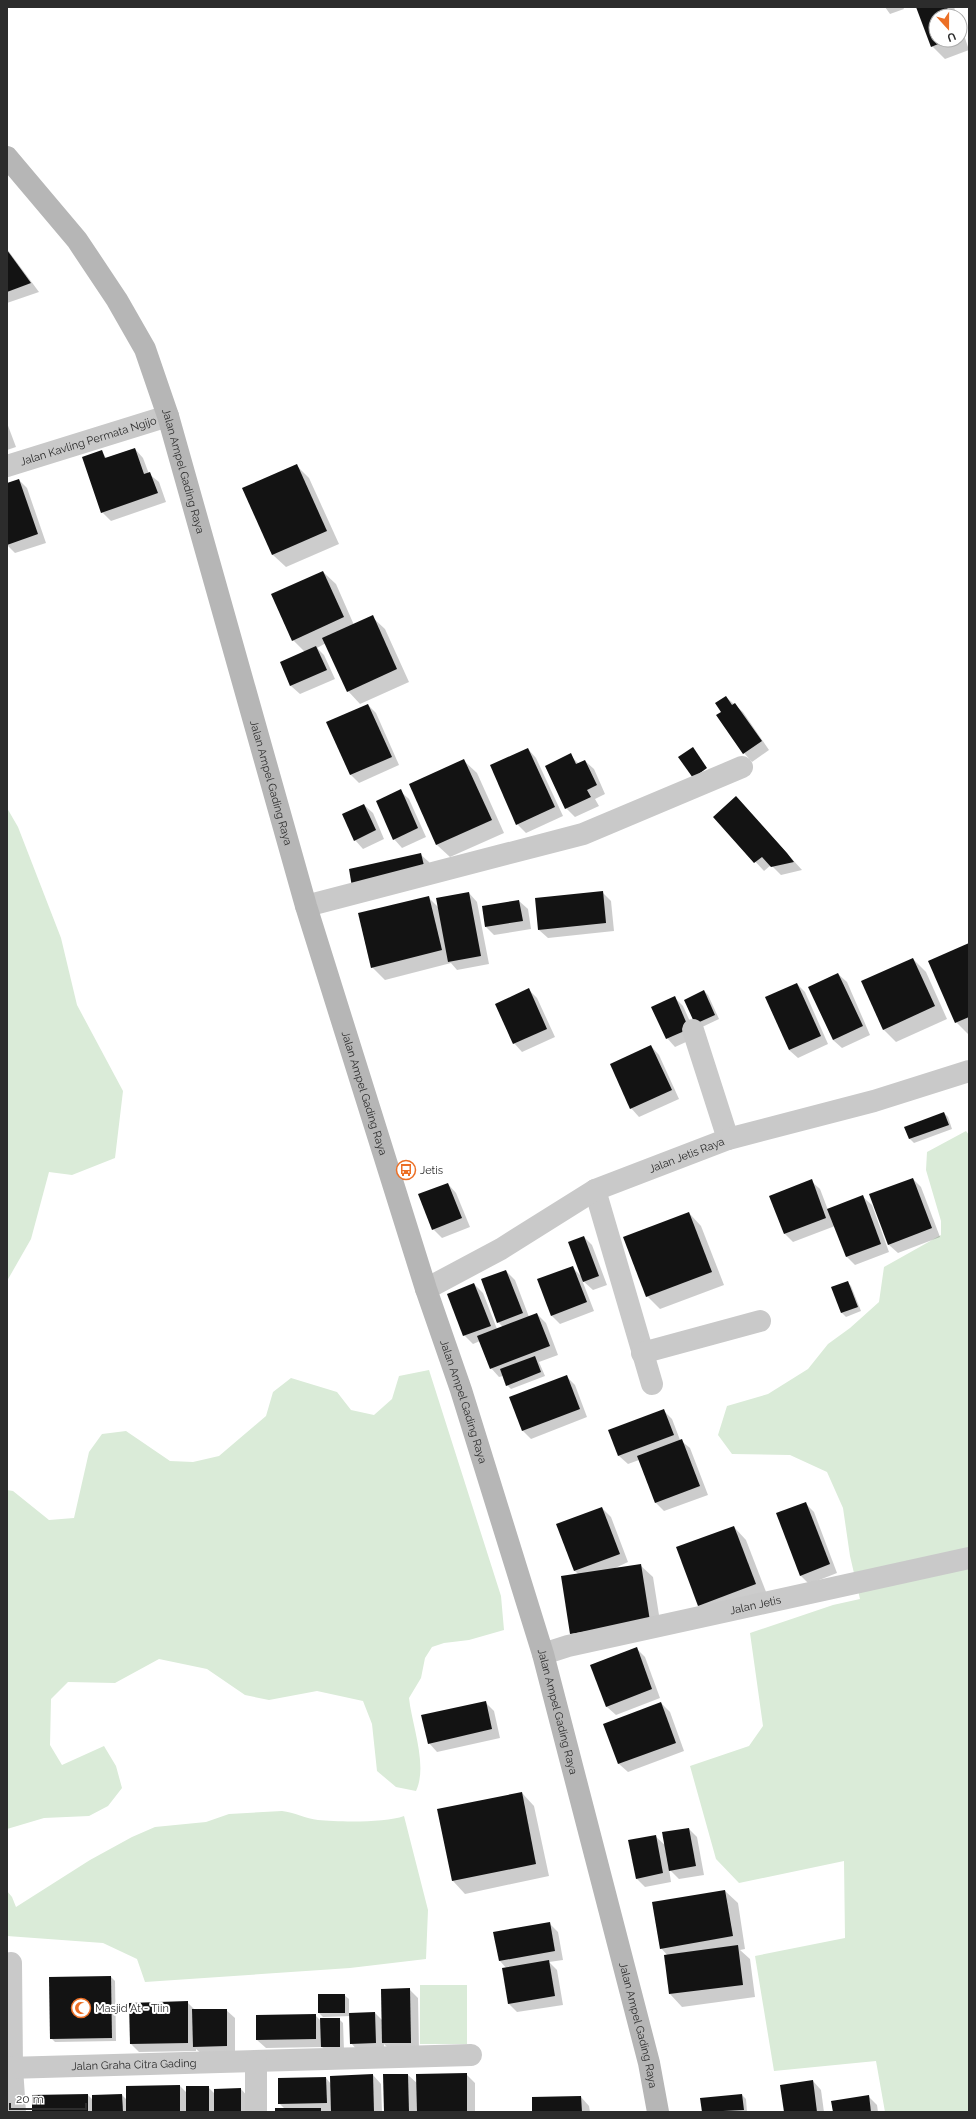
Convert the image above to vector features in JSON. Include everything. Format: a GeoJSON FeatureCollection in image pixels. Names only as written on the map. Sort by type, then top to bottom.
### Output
{"type":"FeatureCollection","features":[{"type":"Feature","properties":{"kind":"main road","name":"Jalan Ampel Gading Raya"},"geometry":{"type":"LineString","coordinates":[[7,157],[77,240],[117,300],[145,348],[168,416],[306,906],[426,1289],[461,1390],[543,1654],[649,2063],[658,2112]]}},
{"type":"Feature","properties":{"kind":"street","name":"Jalan Kavling Permata Ngijo"},"geometry":{"type":"LineString","coordinates":[[7,466],[168,416]]}},
{"type":"Feature","properties":{"kind":"street"},"geometry":{"type":"LineString","coordinates":[[306,906],[583,834],[742,767]]}},
{"type":"Feature","properties":{"kind":"street"},"geometry":{"type":"LineString","coordinates":[[693,1030],[728,1139]]}},
{"type":"Feature","properties":{"kind":"street","name":"Jalan Jetis Raya"},"geometry":{"type":"LineString","coordinates":[[426,1289],[501,1249],[596,1190],[728,1139],[874,1101],[969,1071]]}},
{"type":"Feature","properties":{"kind":"street"},"geometry":{"type":"LineString","coordinates":[[596,1190],[652,1384]]}},
{"type":"Feature","properties":{"kind":"street"},"geometry":{"type":"LineString","coordinates":[[642,1352],[760,1321]]}},
{"type":"Feature","properties":{"kind":"street","name":"Jalan Jetis"},"geometry":{"type":"LineString","coordinates":[[543,1654],[568,1646],[969,1558]]}},
{"type":"Feature","properties":{"kind":"street"},"geometry":{"type":"LineString","coordinates":[[11,1963],[10,2068],[15,2112]]}},
{"type":"Feature","properties":{"kind":"street","name":"Jalan Graha Citra Gading"},"geometry":{"type":"LineString","coordinates":[[10,2068],[471,2055]]}},
{"type":"Feature","properties":{"kind":"street"},"geometry":{"type":"LineString","coordinates":[[256,2061],[256,2112]]}},
{"type":"Feature","properties":{"kind":"green space"},"geometry":{"type":"Polygon","coordinates":[[[7,808],[18,827],[61,938],[77,1005],[123,1091],[115,1158],[72,1175],[49,1172],[31,1239],[7,1281],[7,808]]]}},
{"type":"Feature","properties":{"kind":"green space"},"geometry":{"type":"Polygon","coordinates":[[[966,1131],[969,1135],[969,2112],[885,2112],[876,2061],[774,2071],[755,1956],[845,1938],[844,1861],[739,1883],[716,1859],[690,1766],[749,1746],[763,1726],[750,1633],[833,1605],[860,1599],[850,1556],[843,1508],[827,1472],[790,1455],[732,1454],[718,1435],[727,1406],[768,1394],[808,1369],[828,1344],[850,1328],[879,1302],[884,1267],[941,1235],[941,1221],[926,1170],[927,1152],[966,1131]]]}},
{"type":"Feature","properties":{"kind":"green space"},"geometry":{"type":"Polygon","coordinates":[[[429,1370],[501,1596],[504,1630],[469,1640],[444,1643],[432,1647],[425,1658],[421,1678],[409,1698],[420,1758],[419,1781],[416,1791],[396,1787],[377,1771],[372,1724],[363,1701],[317,1691],[269,1700],[245,1695],[207,1669],[159,1659],[115,1683],[68,1682],[51,1699],[50,1745],[62,1765],[104,1746],[116,1766],[122,1788],[108,1806],[89,1816],[44,1818],[7,1829],[7,1490],[13,1491],[49,1520],[74,1518],[89,1452],[102,1434],[126,1431],[170,1461],[193,1462],[219,1456],[266,1416],[273,1392],[291,1378],[337,1392],[351,1410],[374,1415],[392,1399],[399,1376],[429,1370]]]}},
{"type":"Feature","properties":{"kind":"green space"},"geometry":{"type":"Polygon","coordinates":[[[282,1811],[327,1821],[374,1821],[404,1816],[428,1910],[426,1959],[350,1968],[145,1982],[137,1959],[103,1943],[7,1936],[7,1891],[12,1897],[16,1907],[90,1860],[132,1837],[155,1827],[206,1822],[229,1814],[282,1811]]]}},
{"type":"Feature","properties":{"kind":"green space"},"geometry":{"type":"Polygon","coordinates":[[[420,1985],[467,1985],[467,2044],[420,2044],[420,1985]]]}},
{"type":"Feature","properties":{"kind":"building"},"geometry":{"type":"Polygon","coordinates":[[[916,7],[947,7],[928,8],[928,39],[916,7]]]}},
{"type":"Feature","properties":{"kind":"building"},"geometry":{"type":"Polygon","coordinates":[[[7,250],[31,283],[7,292],[7,250]]]}},
{"type":"Feature","properties":{"kind":"building"},"geometry":{"type":"Polygon","coordinates":[[[135,448],[144,474],[150,472],[158,493],[101,513],[82,457],[102,450],[105,458],[135,448]]]}},
{"type":"Feature","properties":{"kind":"building"},"geometry":{"type":"Polygon","coordinates":[[[297,464],[327,531],[272,555],[242,488],[297,464]]]}},
{"type":"Feature","properties":{"kind":"building"},"geometry":{"type":"Polygon","coordinates":[[[19,479],[38,534],[7,545],[7,483],[19,479]]]}},
{"type":"Feature","properties":{"kind":"building"},"geometry":{"type":"Polygon","coordinates":[[[323,571],[344,617],[292,641],[271,594],[323,571]]]}},
{"type":"Feature","properties":{"kind":"building"},"geometry":{"type":"Polygon","coordinates":[[[373,615],[397,669],[347,692],[322,638],[373,615]]]}},
{"type":"Feature","properties":{"kind":"building"},"geometry":{"type":"Polygon","coordinates":[[[316,646],[327,670],[290,686],[280,662],[316,646]]]}},
{"type":"Feature","properties":{"kind":"building"},"geometry":{"type":"Polygon","coordinates":[[[726,696],[732,705],[735,703],[762,741],[743,754],[716,715],[721,712],[715,703],[726,696]]]}},
{"type":"Feature","properties":{"kind":"building"},"geometry":{"type":"Polygon","coordinates":[[[368,704],[392,757],[350,775],[326,722],[368,704]]]}},
{"type":"Feature","properties":{"kind":"building"},"geometry":{"type":"Polygon","coordinates":[[[693,747],[707,768],[693,778],[678,757],[693,747]]]}},
{"type":"Feature","properties":{"kind":"building"},"geometry":{"type":"Polygon","coordinates":[[[528,748],[555,807],[516,825],[490,765],[528,748]]]}},
{"type":"Feature","properties":{"kind":"building"},"geometry":{"type":"Polygon","coordinates":[[[571,753],[576,764],[585,760],[597,785],[587,790],[591,797],[565,809],[545,766],[571,753]]]}},
{"type":"Feature","properties":{"kind":"building"},"geometry":{"type":"Polygon","coordinates":[[[464,759],[492,820],[436,845],[409,784],[464,759]]]}},
{"type":"Feature","properties":{"kind":"building"},"geometry":{"type":"Polygon","coordinates":[[[401,789],[418,828],[393,840],[376,801],[401,789]]]}},
{"type":"Feature","properties":{"kind":"building"},"geometry":{"type":"Polygon","coordinates":[[[736,796],[794,862],[771,867],[762,857],[754,863],[713,817],[736,796]]]}},
{"type":"Feature","properties":{"kind":"building"},"geometry":{"type":"Polygon","coordinates":[[[364,804],[376,830],[354,841],[342,814],[364,804]]]}},
{"type":"Feature","properties":{"kind":"building"},"geometry":{"type":"Polygon","coordinates":[[[421,853],[425,870],[352,887],[349,869],[421,853]]]}},
{"type":"Feature","properties":{"kind":"building"},"geometry":{"type":"Polygon","coordinates":[[[603,891],[606,923],[538,930],[535,898],[603,891]]]}},
{"type":"Feature","properties":{"kind":"building"},"geometry":{"type":"Polygon","coordinates":[[[469,892],[481,956],[448,962],[436,898],[469,892]]]}},
{"type":"Feature","properties":{"kind":"building"},"geometry":{"type":"Polygon","coordinates":[[[429,896],[442,950],[371,968],[358,913],[429,896]]]}},
{"type":"Feature","properties":{"kind":"building"},"geometry":{"type":"Polygon","coordinates":[[[519,900],[523,921],[485,927],[482,906],[519,900]]]}},
{"type":"Feature","properties":{"kind":"building"},"geometry":{"type":"Polygon","coordinates":[[[969,943],[969,1017],[955,1023],[928,961],[969,943]]]}},
{"type":"Feature","properties":{"kind":"building"},"geometry":{"type":"Polygon","coordinates":[[[913,958],[935,1006],[883,1030],[861,981],[913,958]]]}},
{"type":"Feature","properties":{"kind":"building"},"geometry":{"type":"Polygon","coordinates":[[[838,973],[863,1026],[833,1040],[808,987],[838,973]]]}},
{"type":"Feature","properties":{"kind":"building"},"geometry":{"type":"Polygon","coordinates":[[[797,983],[821,1036],[789,1050],[765,997],[797,983]]]}},
{"type":"Feature","properties":{"kind":"building"},"geometry":{"type":"Polygon","coordinates":[[[529,988],[547,1029],[513,1044],[495,1004],[529,988]]]}},
{"type":"Feature","properties":{"kind":"building"},"geometry":{"type":"Polygon","coordinates":[[[704,990],[715,1015],[695,1024],[684,1000],[704,990]]]}},
{"type":"Feature","properties":{"kind":"building"},"geometry":{"type":"Polygon","coordinates":[[[675,996],[689,1029],[666,1039],[651,1007],[675,996]]]}},
{"type":"Feature","properties":{"kind":"building"},"geometry":{"type":"Polygon","coordinates":[[[651,1045],[672,1090],[630,1109],[610,1064],[651,1045]]]}},
{"type":"Feature","properties":{"kind":"building"},"geometry":{"type":"Polygon","coordinates":[[[944,1112],[949,1125],[909,1139],[904,1127],[944,1112]]]}},
{"type":"Feature","properties":{"kind":"building"},"geometry":{"type":"Polygon","coordinates":[[[913,1178],[932,1228],[888,1245],[869,1194],[913,1178]]]}},
{"type":"Feature","properties":{"kind":"building"},"geometry":{"type":"Polygon","coordinates":[[[812,1179],[826,1218],[784,1234],[769,1196],[812,1179]]]}},
{"type":"Feature","properties":{"kind":"building"},"geometry":{"type":"Polygon","coordinates":[[[448,1183],[462,1218],[432,1230],[418,1194],[448,1183]]]}},
{"type":"Feature","properties":{"kind":"building"},"geometry":{"type":"Polygon","coordinates":[[[863,1195],[881,1244],[846,1257],[827,1209],[863,1195]]]}},
{"type":"Feature","properties":{"kind":"building"},"geometry":{"type":"Polygon","coordinates":[[[689,1212],[712,1272],[646,1297],[623,1237],[689,1212]]]}},
{"type":"Feature","properties":{"kind":"building"},"geometry":{"type":"Polygon","coordinates":[[[584,1236],[599,1276],[583,1282],[568,1242],[584,1236]]]}},
{"type":"Feature","properties":{"kind":"building"},"geometry":{"type":"Polygon","coordinates":[[[573,1266],[587,1302],[551,1316],[537,1279],[573,1266]]]}},
{"type":"Feature","properties":{"kind":"building"},"geometry":{"type":"Polygon","coordinates":[[[506,1270],[523,1313],[497,1323],[481,1279],[506,1270]]]}},
{"type":"Feature","properties":{"kind":"building"},"geometry":{"type":"Polygon","coordinates":[[[848,1281],[858,1307],[841,1313],[831,1287],[848,1281]]]}},
{"type":"Feature","properties":{"kind":"building"},"geometry":{"type":"Polygon","coordinates":[[[474,1283],[491,1326],[463,1336],[447,1294],[474,1283]]]}},
{"type":"Feature","properties":{"kind":"building"},"geometry":{"type":"Polygon","coordinates":[[[537,1313],[550,1346],[490,1369],[477,1336],[537,1313]]]}},
{"type":"Feature","properties":{"kind":"building"},"geometry":{"type":"Polygon","coordinates":[[[535,1356],[541,1372],[506,1386],[500,1369],[535,1356]]]}},
{"type":"Feature","properties":{"kind":"building"},"geometry":{"type":"Polygon","coordinates":[[[567,1375],[580,1409],[522,1431],[509,1397],[567,1375]]]}},
{"type":"Feature","properties":{"kind":"building"},"geometry":{"type":"Polygon","coordinates":[[[664,1409],[674,1435],[618,1456],[608,1430],[664,1409]]]}},
{"type":"Feature","properties":{"kind":"building"},"geometry":{"type":"Polygon","coordinates":[[[682,1439],[700,1486],[655,1503],[637,1456],[682,1439]]]}},
{"type":"Feature","properties":{"kind":"building"},"geometry":{"type":"Polygon","coordinates":[[[806,1502],[830,1564],[800,1576],[776,1513],[806,1502]]]}},
{"type":"Feature","properties":{"kind":"building"},"geometry":{"type":"Polygon","coordinates":[[[602,1507],[620,1554],[574,1571],[556,1524],[602,1507]]]}},
{"type":"Feature","properties":{"kind":"building"},"geometry":{"type":"Polygon","coordinates":[[[734,1526],[756,1584],[698,1606],[676,1547],[734,1526]]]}},
{"type":"Feature","properties":{"kind":"building"},"geometry":{"type":"Polygon","coordinates":[[[641,1564],[650,1621],[570,1634],[561,1576],[641,1564]]]}},
{"type":"Feature","properties":{"kind":"building"},"geometry":{"type":"Polygon","coordinates":[[[637,1647],[652,1689],[606,1707],[590,1665],[637,1647]]]}},
{"type":"Feature","properties":{"kind":"building"},"geometry":{"type":"Polygon","coordinates":[[[486,1701],[492,1729],[428,1744],[421,1715],[486,1701]]]}},
{"type":"Feature","properties":{"kind":"building"},"geometry":{"type":"Polygon","coordinates":[[[661,1702],[676,1743],[618,1764],[603,1724],[661,1702]]]}},
{"type":"Feature","properties":{"kind":"building"},"geometry":{"type":"Polygon","coordinates":[[[522,1792],[536,1864],[452,1881],[437,1809],[522,1792]]]}},
{"type":"Feature","properties":{"kind":"building"},"geometry":{"type":"Polygon","coordinates":[[[689,1828],[696,1866],[669,1871],[662,1832],[689,1828]]]}},
{"type":"Feature","properties":{"kind":"building"},"geometry":{"type":"Polygon","coordinates":[[[656,1835],[663,1873],[636,1879],[628,1840],[656,1835]]]}},
{"type":"Feature","properties":{"kind":"building"},"geometry":{"type":"Polygon","coordinates":[[[725,1890],[733,1936],[660,1949],[652,1902],[725,1890]]]}},
{"type":"Feature","properties":{"kind":"building"},"geometry":{"type":"Polygon","coordinates":[[[550,1922],[555,1951],[499,1961],[493,1932],[550,1922]]]}},
{"type":"Feature","properties":{"kind":"building"},"geometry":{"type":"Polygon","coordinates":[[[738,1945],[743,1985],[669,1994],[664,1955],[738,1945]]]}},
{"type":"Feature","properties":{"kind":"building"},"geometry":{"type":"Polygon","coordinates":[[[549,1960],[555,1996],[508,2004],[502,1968],[549,1960]]]}},
{"type":"Feature","properties":{"kind":"building","name":"Masjid At - Tiin"},"geometry":{"type":"Polygon","coordinates":[[[111,1976],[112,2038],[50,2039],[49,1977],[111,1976]]]}},
{"type":"Feature","properties":{"kind":"building"},"geometry":{"type":"Polygon","coordinates":[[[410,1988],[411,2043],[382,2043],[381,1989],[410,1988]]]}},
{"type":"Feature","properties":{"kind":"building"},"geometry":{"type":"Polygon","coordinates":[[[318,1994],[345,1994],[345,2013],[318,2013],[318,1994]]]}},
{"type":"Feature","properties":{"kind":"building"},"geometry":{"type":"Polygon","coordinates":[[[188,2001],[188,2043],[130,2044],[129,2003],[188,2001]]]}},
{"type":"Feature","properties":{"kind":"building"},"geometry":{"type":"Polygon","coordinates":[[[192,2009],[227,2009],[227,2046],[193,2047],[192,2009]]]}},
{"type":"Feature","properties":{"kind":"building"},"geometry":{"type":"Polygon","coordinates":[[[375,2012],[376,2043],[350,2044],[349,2013],[375,2012]]]}},
{"type":"Feature","properties":{"kind":"building"},"geometry":{"type":"Polygon","coordinates":[[[316,2014],[316,2039],[256,2040],[256,2015],[316,2014]]]}},
{"type":"Feature","properties":{"kind":"building"},"geometry":{"type":"Polygon","coordinates":[[[320,2018],[340,2018],[340,2047],[321,2047],[320,2018]]]}},
{"type":"Feature","properties":{"kind":"building"},"geometry":{"type":"Polygon","coordinates":[[[467,2073],[467,2112],[417,2112],[416,2074],[467,2073]]]}},
{"type":"Feature","properties":{"kind":"building"},"geometry":{"type":"Polygon","coordinates":[[[373,2074],[374,2112],[331,2112],[330,2076],[373,2074]]]}},
{"type":"Feature","properties":{"kind":"building"},"geometry":{"type":"Polygon","coordinates":[[[383,2074],[408,2074],[409,2112],[384,2112],[383,2074]]]}},
{"type":"Feature","properties":{"kind":"building"},"geometry":{"type":"Polygon","coordinates":[[[326,2077],[327,2103],[278,2104],[278,2078],[326,2077]]]}},
{"type":"Feature","properties":{"kind":"building"},"geometry":{"type":"Polygon","coordinates":[[[813,2080],[817,2112],[784,2112],[780,2085],[813,2080]]]}},
{"type":"Feature","properties":{"kind":"building"},"geometry":{"type":"Polygon","coordinates":[[[180,2085],[180,2112],[126,2112],[126,2086],[180,2085]]]}},
{"type":"Feature","properties":{"kind":"building"},"geometry":{"type":"Polygon","coordinates":[[[186,2086],[209,2086],[209,2112],[186,2112],[186,2086]]]}},
{"type":"Feature","properties":{"kind":"building"},"geometry":{"type":"Polygon","coordinates":[[[241,2088],[241,2112],[214,2112],[214,2089],[241,2088]]]}},
{"type":"Feature","properties":{"kind":"building"},"geometry":{"type":"Polygon","coordinates":[[[88,2094],[88,2112],[32,2112],[32,2095],[88,2094]]]}},
{"type":"Feature","properties":{"kind":"building"},"geometry":{"type":"Polygon","coordinates":[[[122,2094],[123,2112],[92,2112],[92,2095],[122,2094]]]}},
{"type":"Feature","properties":{"kind":"building"},"geometry":{"type":"Polygon","coordinates":[[[742,2094],[744,2110],[702,2112],[700,2098],[742,2094]]]}},
{"type":"Feature","properties":{"kind":"building"},"geometry":{"type":"Polygon","coordinates":[[[869,2095],[871,2112],[833,2112],[831,2101],[869,2095]]]}},
{"type":"Feature","properties":{"kind":"building"},"geometry":{"type":"Polygon","coordinates":[[[581,2096],[582,2112],[532,2112],[532,2097],[581,2096]]]}},
{"type":"Feature","properties":{"kind":"building"},"geometry":{"type":"Polygon","coordinates":[[[275,2108],[321,2108],[321,2112],[275,2112],[275,2108]]]}},
{"type":"Feature","properties":{"kind":"place","name":"Jetis"},"geometry":{"type":"Point","coordinates":[406,1170]}},
{"type":"Feature","properties":{"kind":"place","name":"Masjid At - Tiin"},"geometry":{"type":"Point","coordinates":[81,2008]}}]}
